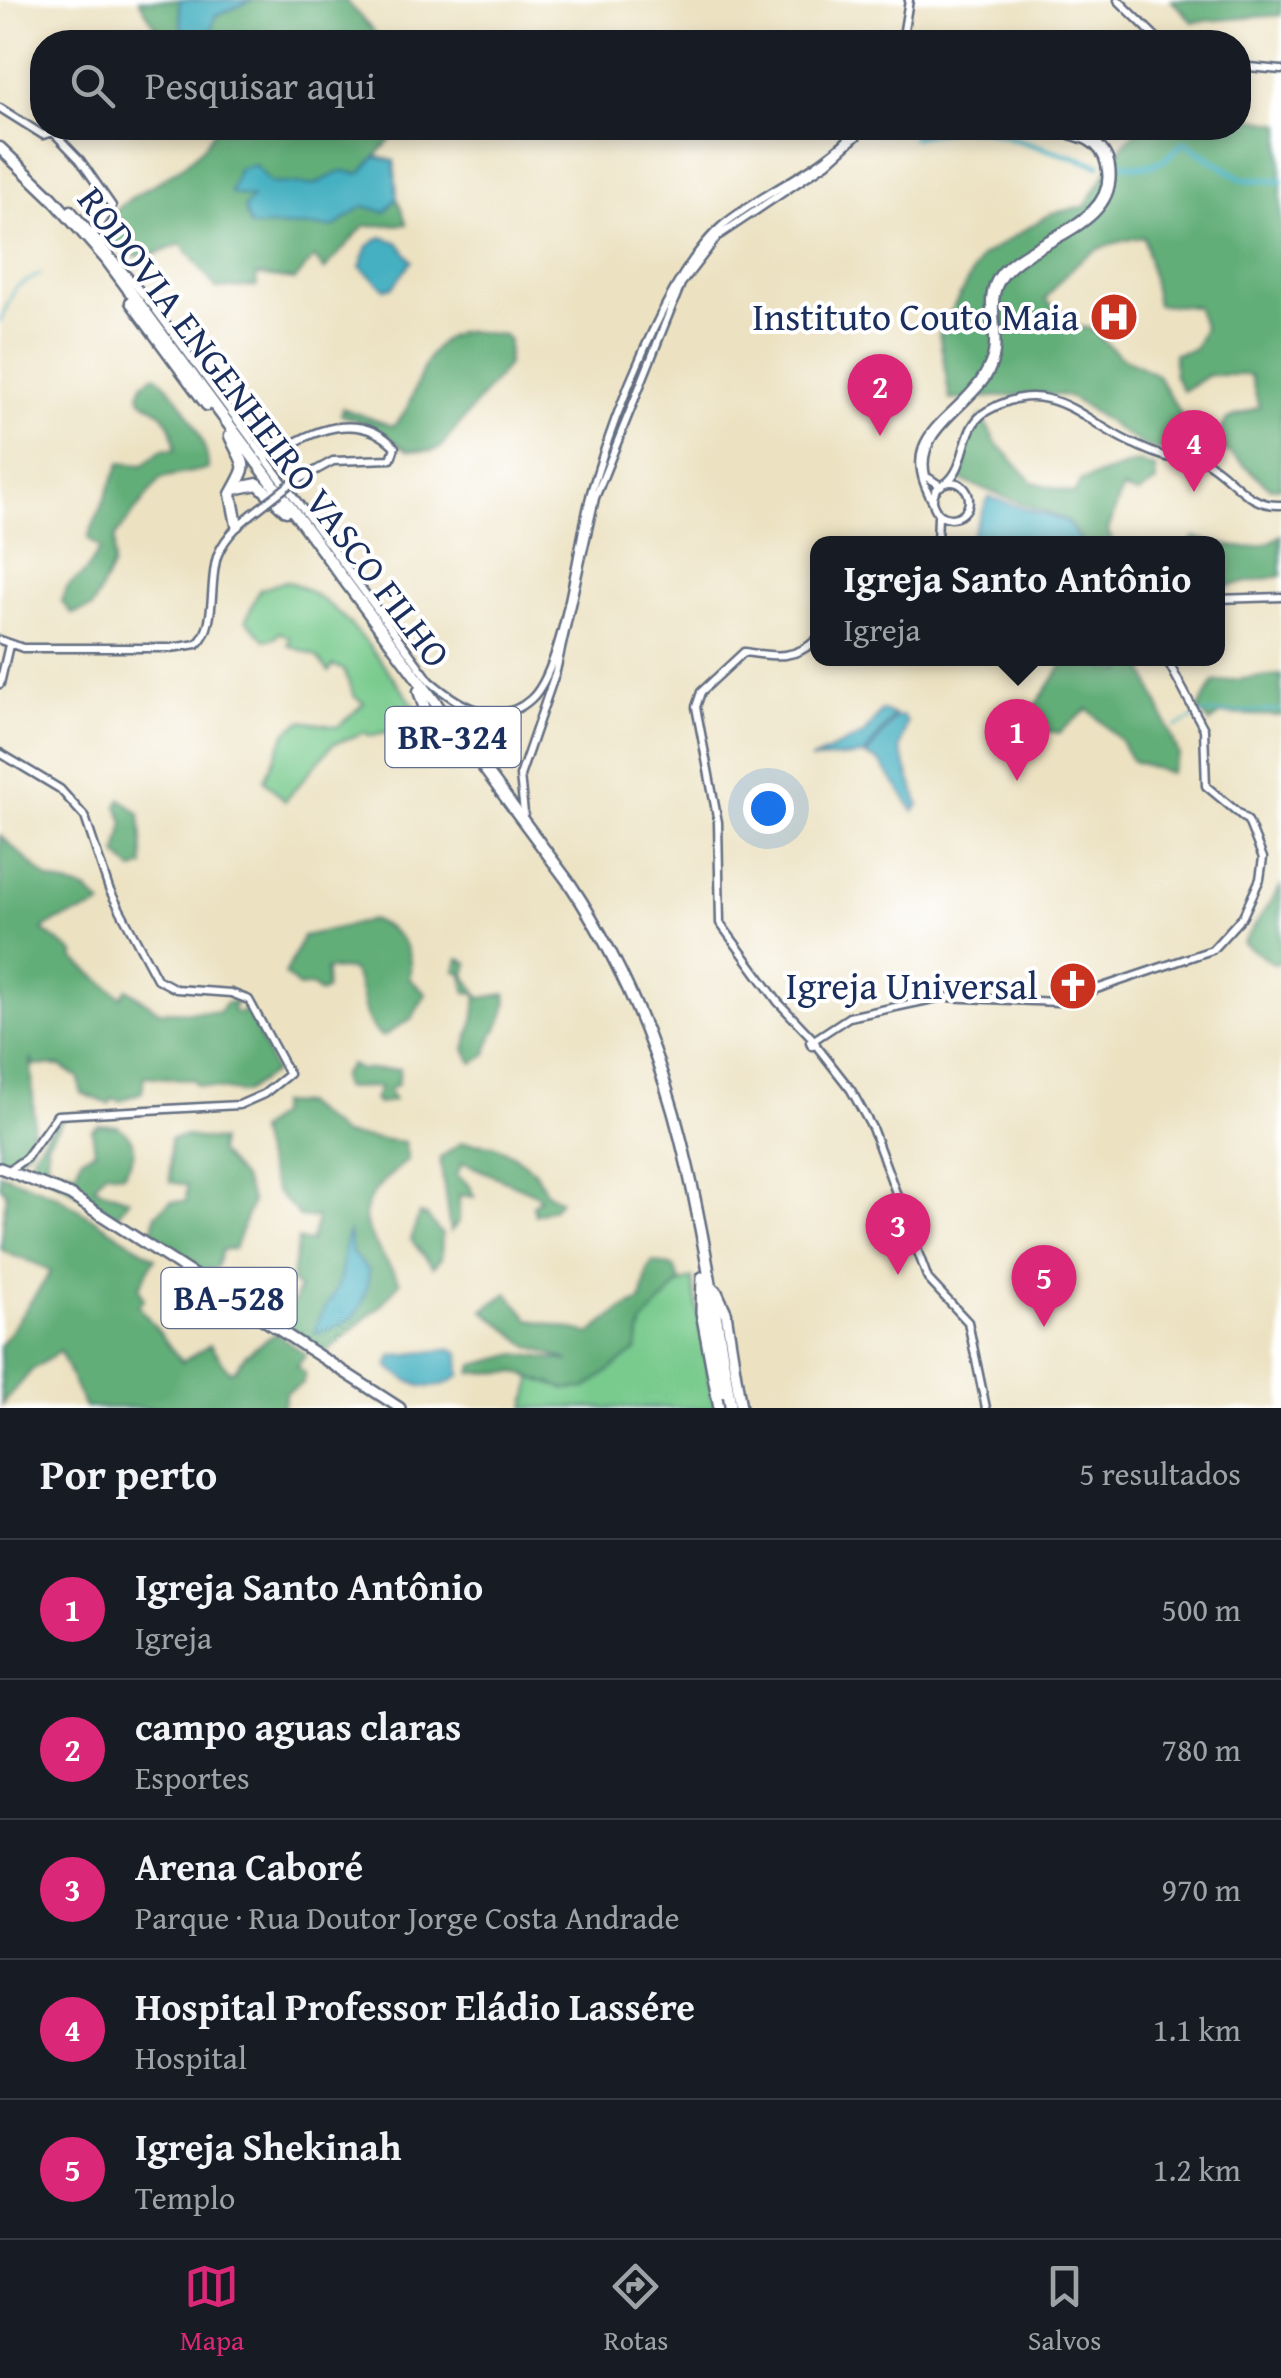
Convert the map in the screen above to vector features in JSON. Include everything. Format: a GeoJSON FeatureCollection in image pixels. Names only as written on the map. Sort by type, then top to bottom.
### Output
{"type":"FeatureCollection","features":[{"type":"Feature","properties":{"kind":"highway","name":"RODOVIA ENGENHEIRO VASCO FILHO"},"geometry":{"type":"LineString","coordinates":[[0,148],[120,278],[570,884],[617,961],[654,1044],[686,1153],[725,1408]]}},
{"type":"Feature","properties":{"kind":"highway","name":"RODOVIA ENGENHEIRO VASCO FILHO"},"geometry":{"type":"LineString","coordinates":[[2,159],[99,261],[564,888],[625,989],[674,1126],[705,1274]]}},
{"type":"Feature","properties":{"kind":"highway"},"geometry":{"type":"LineString","coordinates":[[24,170],[72,209]]}},
{"type":"Feature","properties":{"kind":"highway"},"geometry":{"type":"LineString","coordinates":[[120,278],[173,334]]}},
{"type":"Feature","properties":{"kind":"highway"},"geometry":{"type":"LineString","coordinates":[[230,436],[246,468],[286,511]]}},
{"type":"Feature","properties":{"kind":"highway"},"geometry":{"type":"LineString","coordinates":[[242,522],[230,494],[246,468]]}},
{"type":"Feature","properties":{"kind":"highway"},"geometry":{"type":"LineString","coordinates":[[242,522],[234,493],[244,484],[258,484]]}},
{"type":"Feature","properties":{"kind":"highway"},"geometry":{"type":"LineString","coordinates":[[374,620],[408,651]]}},
{"type":"Feature","properties":{"kind":"highway"},"geometry":{"type":"LineString","coordinates":[[419,691],[434,736]]}},
{"type":"Feature","properties":{"kind":"highway"},"geometry":{"type":"LineString","coordinates":[[524,812],[570,884]]}},
{"type":"Feature","properties":{"kind":"highway"},"geometry":{"type":"LineString","coordinates":[[705,1274],[719,1288],[726,1313]]}},
{"type":"Feature","properties":{"kind":"main road"},"geometry":{"type":"LineString","coordinates":[[906,30],[911,0]]}},
{"type":"Feature","properties":{"kind":"main road"},"geometry":{"type":"LineString","coordinates":[[1118,0],[1149,30]]}},
{"type":"Feature","properties":{"kind":"main road"},"geometry":{"type":"LineString","coordinates":[[1251,67],[1281,70]]}},
{"type":"Feature","properties":{"kind":"main road"},"geometry":{"type":"LineString","coordinates":[[0,104],[30,126]]}},
{"type":"Feature","properties":{"kind":"main road"},"geometry":{"type":"LineString","coordinates":[[60,140],[80,160],[112,206],[94,234]]}},
{"type":"Feature","properties":{"kind":"main road"},"geometry":{"type":"LineString","coordinates":[[524,812],[520,776],[540,712],[594,483],[674,286],[715,232],[849,140]]}},
{"type":"Feature","properties":{"kind":"main road"},"geometry":{"type":"LineString","coordinates":[[940,530],[935,507],[920,479],[920,454],[932,430],[982,378],[990,361],[994,342],[989,299],[992,284],[1006,266],[1092,209],[1104,190],[1106,166],[1094,146],[1077,140]]}},
{"type":"Feature","properties":{"kind":"main road"},"geometry":{"type":"LineString","coordinates":[[962,486],[926,476],[925,457],[936,432],[990,372],[999,346],[994,298],[1000,282],[1010,270],[1092,215],[1108,190],[1111,164],[1103,148],[1093,140]]}},
{"type":"Feature","properties":{"kind":"main road"},"geometry":{"type":"LineString","coordinates":[[72,209],[173,334],[436,686],[474,711],[502,713],[545,689]]}},
{"type":"Feature","properties":{"kind":"main road"},"geometry":{"type":"LineString","coordinates":[[935,507],[944,484],[958,469],[970,429],[984,412],[1008,403],[1050,400],[1081,410],[1133,444],[1168,458],[1200,459],[1252,500],[1281,505]]}},
{"type":"Feature","properties":{"kind":"main road"},"geometry":{"type":"LineString","coordinates":[[0,640],[9,645],[171,648],[197,644],[206,632],[218,556],[242,522],[289,486],[333,460],[391,460],[395,447],[370,428],[350,424],[276,454],[261,454]]}},
{"type":"Feature","properties":{"kind":"main road"},"geometry":{"type":"LineString","coordinates":[[276,454],[276,475]]}},
{"type":"Feature","properties":{"kind":"main road"},"geometry":{"type":"LineString","coordinates":[[938,536],[951,518],[967,508],[968,494],[958,469]]}},
{"type":"Feature","properties":{"kind":"main road"},"geometry":{"type":"LineString","coordinates":[[935,507],[951,518]]}},
{"type":"Feature","properties":{"kind":"main road"},"geometry":{"type":"LineString","coordinates":[[1225,599],[1281,597]]}},
{"type":"Feature","properties":{"kind":"main road"},"geometry":{"type":"LineString","coordinates":[[810,642],[788,656],[744,652],[702,692],[696,707],[718,822],[720,923],[852,1092],[872,1128],[928,1279],[968,1322],[986,1408]]}},
{"type":"Feature","properties":{"kind":"main road"},"geometry":{"type":"LineString","coordinates":[[0,684],[9,645]]}},
{"type":"Feature","properties":{"kind":"main road"},"geometry":{"type":"LineString","coordinates":[[814,1043],[858,1014],[942,997],[1058,1002],[1196,958],[1230,934],[1258,884],[1261,847],[1248,821],[1206,786],[1204,729],[1170,666]]}},
{"type":"Feature","properties":{"kind":"main road"},"geometry":{"type":"LineString","coordinates":[[0,753],[60,789],[83,814],[94,835],[109,889],[158,979],[176,989],[230,993],[249,1000],[290,1074],[264,1094],[240,1105],[58,1115],[26,1158],[4,1169]]}},
{"type":"Feature","properties":{"kind":"main road"},"geometry":{"type":"LineString","coordinates":[[26,1158],[28,1176]]}},
{"type":"Feature","properties":{"kind":"main road","name":"BA-528"},"geometry":{"type":"LineString","coordinates":[[4,1169],[80,1201],[400,1408]]}},
{"type":"Feature","properties":{"kind":"main road"},"geometry":{"type":"LineString","coordinates":[[726,1313],[741,1408]]}},
{"type":"Feature","properties":{"kind":"green space"},"geometry":{"type":"Polygon","coordinates":[[[139,0],[345,0],[372,30],[155,30],[139,0]]]}},
{"type":"Feature","properties":{"kind":"green space"},"geometry":{"type":"Polygon","coordinates":[[[1171,0],[1281,0],[1281,15],[1193,22],[1171,0]]]}},
{"type":"Feature","properties":{"kind":"green space"},"geometry":{"type":"Polygon","coordinates":[[[1251,118],[1281,124],[1281,487],[1270,488],[1230,453],[1213,446],[1227,419],[1259,407],[1250,375],[1208,375],[1183,391],[1174,375],[1174,354],[1194,349],[1204,328],[1196,306],[1157,305],[1144,237],[1111,244],[1087,256],[1045,300],[1079,327],[1091,329],[1120,356],[1157,375],[1189,427],[1186,452],[1170,453],[1139,443],[1082,405],[1059,395],[950,400],[939,333],[981,257],[1052,213],[1085,207],[1125,142],[1251,140],[1251,118]]]}},
{"type":"Feature","properties":{"kind":"green space"},"geometry":{"type":"Polygon","coordinates":[[[208,140],[390,140],[376,156],[394,161],[397,198],[407,224],[364,226],[324,270],[314,257],[295,280],[256,275],[257,286],[217,289],[181,244],[145,256],[136,256],[120,247],[104,224],[129,200],[175,172],[208,140]]]}},
{"type":"Feature","properties":{"kind":"green space"},"geometry":{"type":"Polygon","coordinates":[[[466,331],[504,335],[509,340],[507,366],[441,447],[433,451],[408,450],[368,424],[341,415],[342,408],[392,426],[396,424],[429,356],[450,336],[466,331]]]}},
{"type":"Feature","properties":{"kind":"green space"},"geometry":{"type":"Polygon","coordinates":[[[155,375],[173,392],[190,418],[203,445],[208,469],[161,478],[115,537],[113,565],[92,608],[72,614],[62,602],[64,595],[100,549],[88,538],[120,463],[143,465],[163,449],[175,450],[166,419],[141,400],[139,393],[144,382],[155,375]]]}},
{"type":"Feature","properties":{"kind":"green space"},"geometry":{"type":"Polygon","coordinates":[[[982,416],[995,441],[1033,482],[1074,494],[1081,481],[1138,462],[1155,468],[1156,482],[1138,494],[1122,489],[1108,531],[1110,536],[1078,536],[1066,520],[960,480],[970,435],[982,416]]]}},
{"type":"Feature","properties":{"kind":"green space"},"geometry":{"type":"Polygon","coordinates":[[[1281,535],[1281,576],[1225,586],[1225,545],[1250,547],[1281,535]]]}},
{"type":"Feature","properties":{"kind":"green space"},"geometry":{"type":"Polygon","coordinates":[[[286,581],[328,604],[347,621],[427,722],[369,736],[366,732],[333,744],[285,801],[264,780],[287,731],[302,721],[338,727],[364,703],[354,696],[344,670],[333,665],[329,672],[316,656],[288,645],[290,638],[279,632],[275,638],[265,640],[246,620],[259,590],[286,581]]]}},
{"type":"Feature","properties":{"kind":"green space"},"geometry":{"type":"Polygon","coordinates":[[[1062,666],[1101,666],[1123,671],[1124,666],[1143,666],[1179,755],[1170,773],[1132,761],[1121,741],[1088,709],[1059,733],[1021,726],[1062,666]]]}},
{"type":"Feature","properties":{"kind":"green space"},"geometry":{"type":"Polygon","coordinates":[[[1281,675],[1281,716],[1221,714],[1210,723],[1198,709],[1214,682],[1281,675]]]}},
{"type":"Feature","properties":{"kind":"green space"},"geometry":{"type":"Polygon","coordinates":[[[121,799],[140,814],[144,866],[133,871],[117,854],[124,822],[117,806],[121,799]]]}},
{"type":"Feature","properties":{"kind":"green space"},"geometry":{"type":"Polygon","coordinates":[[[0,835],[49,880],[86,890],[102,905],[56,921],[43,930],[75,954],[73,958],[121,997],[127,989],[159,1011],[219,1012],[225,1003],[237,1002],[232,1010],[240,1014],[248,1006],[274,1072],[244,1093],[197,1085],[194,1080],[144,1076],[142,1092],[120,1101],[113,1098],[109,1104],[81,1093],[79,1078],[61,1066],[33,1065],[31,1058],[34,1117],[30,1148],[13,1163],[0,1160],[0,835]]]}},
{"type":"Feature","properties":{"kind":"green space"},"geometry":{"type":"Polygon","coordinates":[[[1281,886],[1281,961],[1274,964],[1243,943],[1281,886]]]}},
{"type":"Feature","properties":{"kind":"green space"},"geometry":{"type":"Polygon","coordinates":[[[372,920],[390,929],[403,942],[410,958],[409,978],[426,994],[412,1018],[382,1037],[369,1021],[350,969],[326,970],[326,990],[320,993],[311,986],[299,987],[285,975],[303,936],[372,920]]]}},
{"type":"Feature","properties":{"kind":"green space"},"geometry":{"type":"Polygon","coordinates":[[[459,959],[468,963],[465,976],[481,998],[506,994],[505,1012],[487,1055],[473,1063],[465,1049],[476,993],[466,992],[462,973],[455,971],[459,959]]]}},
{"type":"Feature","properties":{"kind":"green space"},"geometry":{"type":"Polygon","coordinates":[[[350,1065],[361,1070],[400,1069],[398,1084],[388,1090],[394,1100],[378,1104],[374,1100],[380,1087],[343,1088],[341,1076],[350,1065]]]}},
{"type":"Feature","properties":{"kind":"green space"},"geometry":{"type":"Polygon","coordinates":[[[279,1103],[303,1104],[343,1135],[404,1142],[408,1160],[374,1193],[365,1218],[368,1231],[400,1282],[380,1306],[325,1353],[284,1328],[299,1288],[291,1281],[298,1240],[311,1242],[317,1218],[300,1217],[277,1193],[269,1173],[258,1130],[277,1115],[279,1103]]]}},
{"type":"Feature","properties":{"kind":"green space"},"geometry":{"type":"Polygon","coordinates":[[[59,1116],[64,1117],[47,1143],[47,1166],[76,1172],[81,1158],[95,1151],[92,1130],[99,1125],[118,1126],[130,1137],[134,1154],[123,1174],[105,1172],[94,1187],[129,1199],[117,1216],[33,1167],[32,1155],[59,1116]]]}},
{"type":"Feature","properties":{"kind":"green space"},"geometry":{"type":"Polygon","coordinates":[[[186,1136],[220,1141],[218,1152],[243,1180],[252,1202],[234,1249],[222,1250],[216,1268],[204,1271],[136,1227],[153,1230],[156,1214],[171,1201],[186,1202],[187,1185],[170,1182],[170,1139],[186,1136]]]}},
{"type":"Feature","properties":{"kind":"green space"},"geometry":{"type":"Polygon","coordinates":[[[462,1142],[493,1145],[513,1154],[534,1170],[546,1192],[560,1200],[554,1208],[535,1215],[533,1205],[540,1198],[536,1194],[462,1162],[457,1175],[470,1186],[474,1197],[459,1195],[459,1221],[450,1232],[440,1158],[462,1142]]]}},
{"type":"Feature","properties":{"kind":"green space"},"geometry":{"type":"Polygon","coordinates":[[[0,1173],[56,1195],[155,1258],[139,1287],[144,1300],[138,1305],[182,1362],[210,1345],[229,1371],[235,1370],[245,1355],[276,1333],[306,1355],[297,1366],[305,1373],[303,1383],[286,1393],[283,1408],[85,1408],[60,1351],[32,1370],[2,1405],[0,1346],[51,1272],[1,1249],[6,1192],[0,1186],[0,1173]]]}},
{"type":"Feature","properties":{"kind":"green space"},"geometry":{"type":"Polygon","coordinates":[[[419,1214],[427,1216],[442,1235],[441,1258],[433,1267],[411,1240],[419,1214]]]}},
{"type":"Feature","properties":{"kind":"green space"},"geometry":{"type":"Polygon","coordinates":[[[653,1262],[674,1267],[680,1282],[643,1323],[636,1351],[586,1388],[565,1389],[516,1372],[471,1373],[474,1365],[517,1354],[570,1361],[530,1347],[483,1310],[508,1293],[529,1319],[590,1334],[621,1310],[641,1301],[653,1262]]]}},
{"type":"Feature","properties":{"kind":"green space"},"geometry":{"type":"Polygon","coordinates":[[[692,1278],[715,1408],[525,1408],[533,1376],[569,1382],[595,1378],[613,1366],[652,1309],[669,1291],[692,1278]]]}},
{"type":"Feature","properties":{"kind":"water"},"geometry":{"type":"Polygon","coordinates":[[[179,0],[253,0],[215,16],[212,30],[182,30],[179,0]]]}},
{"type":"Feature","properties":{"kind":"water"},"geometry":{"type":"Polygon","coordinates":[[[375,157],[394,161],[397,198],[385,212],[363,206],[335,227],[250,226],[244,208],[252,198],[231,193],[238,169],[255,165],[270,183],[313,185],[343,171],[360,174],[375,157]]]}},
{"type":"Feature","properties":{"kind":"water"},"geometry":{"type":"Polygon","coordinates":[[[381,237],[398,242],[412,261],[393,287],[385,289],[360,267],[368,246],[381,237]]]}},
{"type":"Feature","properties":{"kind":"water"},"geometry":{"type":"Polygon","coordinates":[[[989,497],[1066,522],[1077,536],[971,536],[989,497]]]}},
{"type":"Feature","properties":{"kind":"water"},"geometry":{"type":"Polygon","coordinates":[[[882,710],[894,715],[864,755],[810,760],[863,735],[882,710]]]}},
{"type":"Feature","properties":{"kind":"water"},"geometry":{"type":"Polygon","coordinates":[[[902,716],[907,722],[900,749],[919,805],[914,811],[880,762],[866,756],[896,717],[902,716]]]}},
{"type":"Feature","properties":{"kind":"water"},"geometry":{"type":"Polygon","coordinates":[[[349,1232],[352,1253],[369,1271],[364,1297],[348,1320],[315,1333],[339,1281],[349,1232]]]}},
{"type":"Feature","properties":{"kind":"water"},"geometry":{"type":"Polygon","coordinates":[[[452,1349],[459,1353],[460,1376],[440,1386],[415,1384],[388,1366],[392,1356],[452,1349]]]}},
{"type":"Feature","properties":{"kind":"waterway"},"geometry":{"type":"LineString","coordinates":[[1018,140],[1099,165]]}},
{"type":"Feature","properties":{"kind":"waterway"},"geometry":{"type":"LineString","coordinates":[[1124,164],[1157,163],[1184,142],[1242,179],[1281,181]]}},
{"type":"Feature","properties":{"kind":"waterway"},"geometry":{"type":"LineString","coordinates":[[0,321],[16,287],[41,274]]}},
{"type":"Feature","properties":{"kind":"waterway"},"geometry":{"type":"LineString","coordinates":[[1200,714],[1281,710]]}},
{"type":"Feature","properties":{"kind":"waterway"},"geometry":{"type":"LineString","coordinates":[[1176,727],[1194,718]]}},
{"type":"Feature","properties":{"kind":"place","name":"Instituto Couto Maia"},"geometry":{"type":"Point","coordinates":[1114,317]}},
{"type":"Feature","properties":{"kind":"place","name":"campo aguas claras"},"geometry":{"type":"Point","coordinates":[880,436]}},
{"type":"Feature","properties":{"kind":"place","name":"Hospital Professor Eládio Lassére"},"geometry":{"type":"Point","coordinates":[1194,492]}},
{"type":"Feature","properties":{"kind":"place","name":"Igreja Santo Antônio"},"geometry":{"type":"Point","coordinates":[1017,781]}},
{"type":"Feature","properties":{"kind":"place","name":"Igreja Universal"},"geometry":{"type":"Point","coordinates":[1073,986]}},
{"type":"Feature","properties":{"kind":"place","name":"Arena Caboré"},"geometry":{"type":"Point","coordinates":[898,1275]}},
{"type":"Feature","properties":{"kind":"place","name":"Igreja Shekinah"},"geometry":{"type":"Point","coordinates":[1044,1327]}}]}
